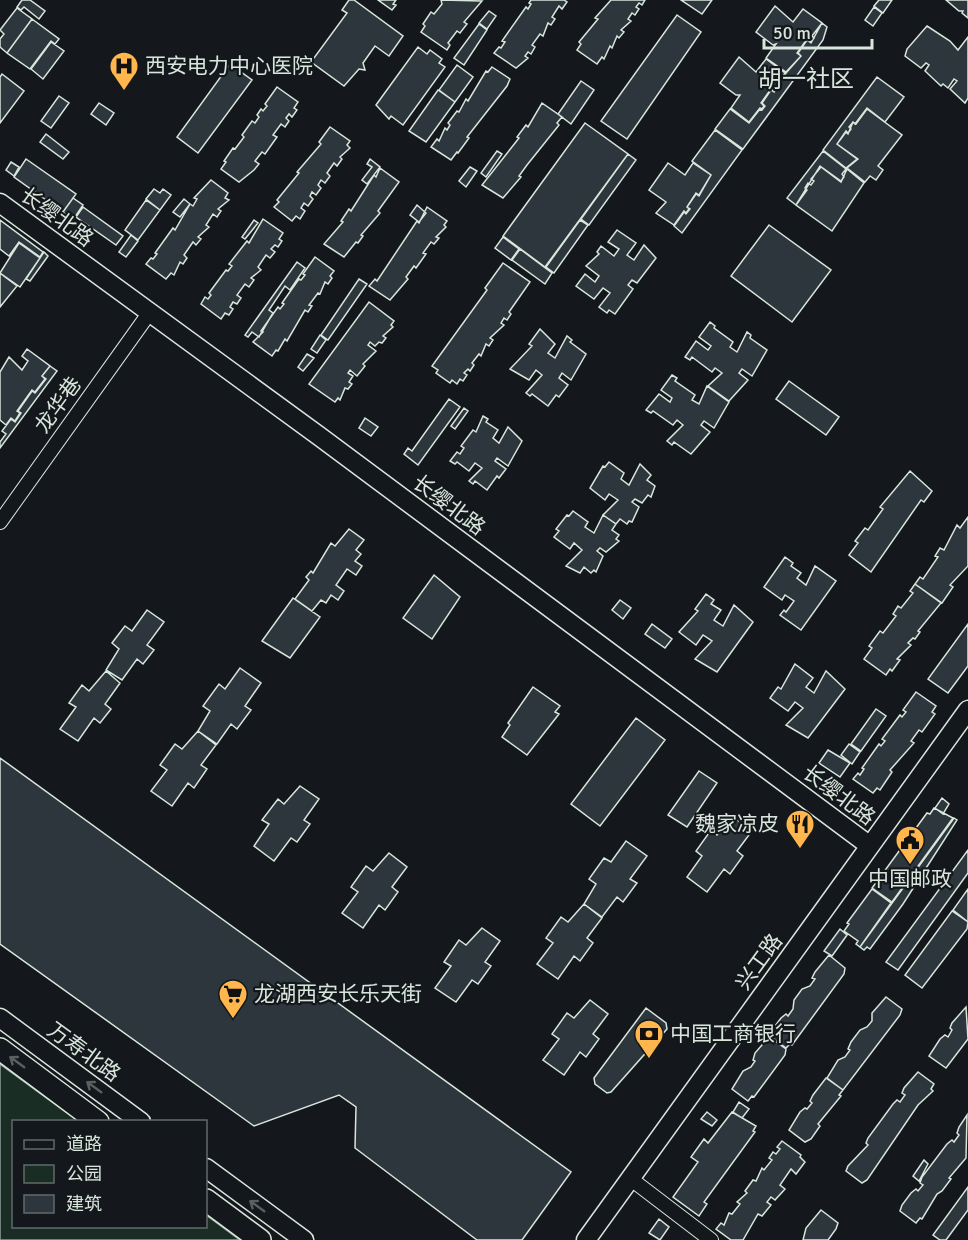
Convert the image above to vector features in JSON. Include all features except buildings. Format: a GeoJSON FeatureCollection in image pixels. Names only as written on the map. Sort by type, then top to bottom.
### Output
{"type":"FeatureCollection","features":[{"type":"Feature","properties":{"kind":"main road"},"geometry":{"type":"LineString","coordinates":[[0,1050],[95,1120]]}},
{"type":"Feature","properties":{"kind":"main road"},"geometry":{"type":"LineString","coordinates":[[207,1201],[260,1240]]}},
{"type":"Feature","properties":{"kind":"street","name":"长缨北路"},"geometry":{"type":"LineString","coordinates":[[0,203],[870,846]]}},
{"type":"Feature","properties":{"kind":"street","name":"龙华巷"},"geometry":{"type":"LineString","coordinates":[[0,522],[150,312]]}},
{"type":"Feature","properties":{"kind":"street","name":"兴工路"},"geometry":{"type":"LineString","coordinates":[[586,1240],[968,710]]}},
{"type":"Feature","properties":{"kind":"street","name":"万寿北路"},"geometry":{"type":"LineString","coordinates":[[0,1018],[138,1120]]}},
{"type":"Feature","properties":{"kind":"street"},"geometry":{"type":"LineString","coordinates":[[207,1169],[304,1240]]}},
{"type":"Feature","properties":{"kind":"street"},"geometry":{"type":"LineString","coordinates":[[631,1179],[711,1240]]}},
{"type":"Feature","properties":{"kind":"green space"},"geometry":{"type":"Polygon","coordinates":[[[0,1064],[77,1120],[12,1120],[12,1228],[207,1228],[207,1216],[240,1240],[0,1240],[0,1064]]]}},
{"type":"Feature","properties":{"kind":"place","name":"西安电力中心医院"},"geometry":{"type":"Point","coordinates":[124,92]}},
{"type":"Feature","properties":{"kind":"place","name":"魏家凉皮"},"geometry":{"type":"Point","coordinates":[800,850]}},
{"type":"Feature","properties":{"kind":"place","name":"中国邮政"},"geometry":{"type":"Point","coordinates":[910,866]}},
{"type":"Feature","properties":{"kind":"place","name":"龙湖西安长乐天街"},"geometry":{"type":"Point","coordinates":[233,1020]}},
{"type":"Feature","properties":{"kind":"place","name":"中国工商银行"},"geometry":{"type":"Point","coordinates":[649,1060]}},
{"type":"Feature","properties":{"kind":"district","name":"胡一社区"},"geometry":{"type":"Point","coordinates":[806,79]}}]}
